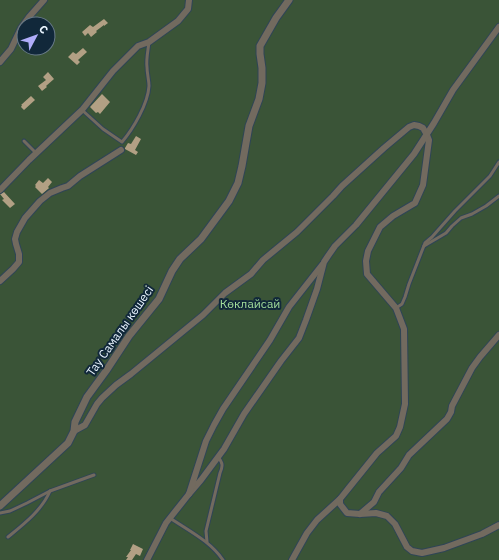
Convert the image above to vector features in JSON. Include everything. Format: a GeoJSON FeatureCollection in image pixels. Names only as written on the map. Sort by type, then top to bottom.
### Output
{"type":"FeatureCollection","features":[{"type":"Feature","properties":{"kind":"street"},"geometry":{"type":"LineString","coordinates":[[0,62],[11,49],[21,28],[29,16],[44,0]]}},
{"type":"Feature","properties":{"kind":"street"},"geometry":{"type":"LineString","coordinates":[[0,190],[36,153],[82,110],[113,71],[138,46],[149,42],[182,16],[188,9],[189,0]]}},
{"type":"Feature","properties":{"kind":"street","name":"Тау Самалы көшесі"},"geometry":{"type":"LineString","coordinates":[[0,506],[68,443],[74,431],[75,422],[87,397],[106,371],[128,336],[158,299],[172,271],[180,259],[201,239],[230,201],[238,183],[249,126],[259,99],[262,83],[260,46],[276,18],[289,0]]}},
{"type":"Feature","properties":{"kind":"street"},"geometry":{"type":"LineString","coordinates":[[189,494],[206,441],[214,424],[270,340],[289,307],[324,262],[334,246],[356,225],[414,154],[427,135],[453,90],[499,27]]}},
{"type":"Feature","properties":{"kind":"street"},"geometry":{"type":"LineString","coordinates":[[74,431],[84,425],[97,404],[107,394],[203,315],[225,293],[251,274],[263,260],[297,232],[342,186],[399,135],[414,125],[423,128],[429,140],[429,145],[423,185],[416,203],[393,216],[380,227],[368,251],[366,261],[367,274],[396,308],[404,329],[405,404],[400,428],[396,436],[377,453],[340,499],[317,520],[307,533],[292,560]]}},
{"type":"Feature","properties":{"kind":"street"},"geometry":{"type":"LineString","coordinates":[[0,281],[19,262],[19,254],[15,239],[17,232],[25,218],[40,201],[50,193],[68,186],[80,176],[121,150]]}},
{"type":"Feature","properties":{"kind":"street"},"geometry":{"type":"LineString","coordinates":[[414,154],[426,162]]}},
{"type":"Feature","properties":{"kind":"street"},"geometry":{"type":"LineString","coordinates":[[147,560],[166,523],[224,449],[244,414],[299,338],[317,290],[324,262]]}},
{"type":"Feature","properties":{"kind":"street"},"geometry":{"type":"LineString","coordinates":[[360,514],[374,502],[380,492],[401,468],[409,455],[447,419],[451,412],[452,406],[472,368],[499,335]]}},
{"type":"Feature","properties":{"kind":"street"},"geometry":{"type":"LineString","coordinates":[[340,499],[340,504],[347,513],[376,513],[387,516],[395,524],[407,547],[412,551],[422,553],[444,548],[482,534],[499,525]]}},
{"type":"Feature","properties":{"kind":"lane"},"geometry":{"type":"LineString","coordinates":[[82,110],[103,129],[122,142],[137,121],[145,102],[149,87],[146,59],[149,42]]}},
{"type":"Feature","properties":{"kind":"lane"},"geometry":{"type":"LineString","coordinates":[[24,141],[36,153]]}},
{"type":"Feature","properties":{"kind":"lane"},"geometry":{"type":"LineString","coordinates":[[396,308],[402,304],[406,297],[409,284],[425,243],[454,211],[490,176],[499,162]]}},
{"type":"Feature","properties":{"kind":"lane"},"geometry":{"type":"LineString","coordinates":[[424,246],[446,233],[462,218],[486,206],[499,196]]}},
{"type":"Feature","properties":{"kind":"lane"},"geometry":{"type":"LineString","coordinates":[[206,542],[209,514],[223,467],[222,462],[218,457]]}},
{"type":"Feature","properties":{"kind":"lane"},"geometry":{"type":"LineString","coordinates":[[0,513],[10,511],[50,491],[94,475]]}},
{"type":"Feature","properties":{"kind":"lane"},"geometry":{"type":"LineString","coordinates":[[8,537],[34,514],[47,499],[50,491]]}},
{"type":"Feature","properties":{"kind":"lane"},"geometry":{"type":"LineString","coordinates":[[170,518],[206,542],[223,560]]}},
{"type":"Feature","properties":{"kind":"green space","name":"Көклайсай"},"geometry":{"type":"Polygon","coordinates":[[[0,0],[499,0],[499,560],[0,560],[0,0]]]}},
{"type":"Feature","properties":{"kind":"building"},"geometry":{"type":"Polygon","coordinates":[[[104,19],[108,23],[96,31],[97,32],[91,37],[88,33],[85,36],[82,32],[90,25],[93,27],[104,19]]]}},
{"type":"Feature","properties":{"kind":"building"},"geometry":{"type":"Polygon","coordinates":[[[83,48],[87,52],[78,60],[80,62],[77,65],[68,57],[73,52],[76,54],[83,48]]]}},
{"type":"Feature","properties":{"kind":"building"},"geometry":{"type":"Polygon","coordinates":[[[48,72],[54,79],[42,91],[38,86],[46,80],[43,77],[48,72]]]}},
{"type":"Feature","properties":{"kind":"building"},"geometry":{"type":"Polygon","coordinates":[[[102,94],[110,102],[100,114],[98,112],[96,113],[90,107],[102,94]]]}},
{"type":"Feature","properties":{"kind":"building"},"geometry":{"type":"Polygon","coordinates":[[[31,96],[35,100],[24,110],[21,105],[31,96]]]}},
{"type":"Feature","properties":{"kind":"building"},"geometry":{"type":"Polygon","coordinates":[[[136,136],[141,139],[135,150],[138,152],[136,155],[125,148],[128,143],[131,144],[136,136]]]}},
{"type":"Feature","properties":{"kind":"building"},"geometry":{"type":"Polygon","coordinates":[[[48,178],[52,182],[48,187],[49,188],[42,194],[35,187],[35,185],[39,180],[43,183],[48,178]]]}},
{"type":"Feature","properties":{"kind":"building"},"geometry":{"type":"Polygon","coordinates":[[[4,192],[15,204],[10,208],[2,200],[4,199],[0,194],[4,192]]]}},
{"type":"Feature","properties":{"kind":"building"},"geometry":{"type":"Polygon","coordinates":[[[133,544],[143,549],[140,556],[136,554],[132,560],[126,560],[128,557],[126,557],[133,544]]]}}]}
